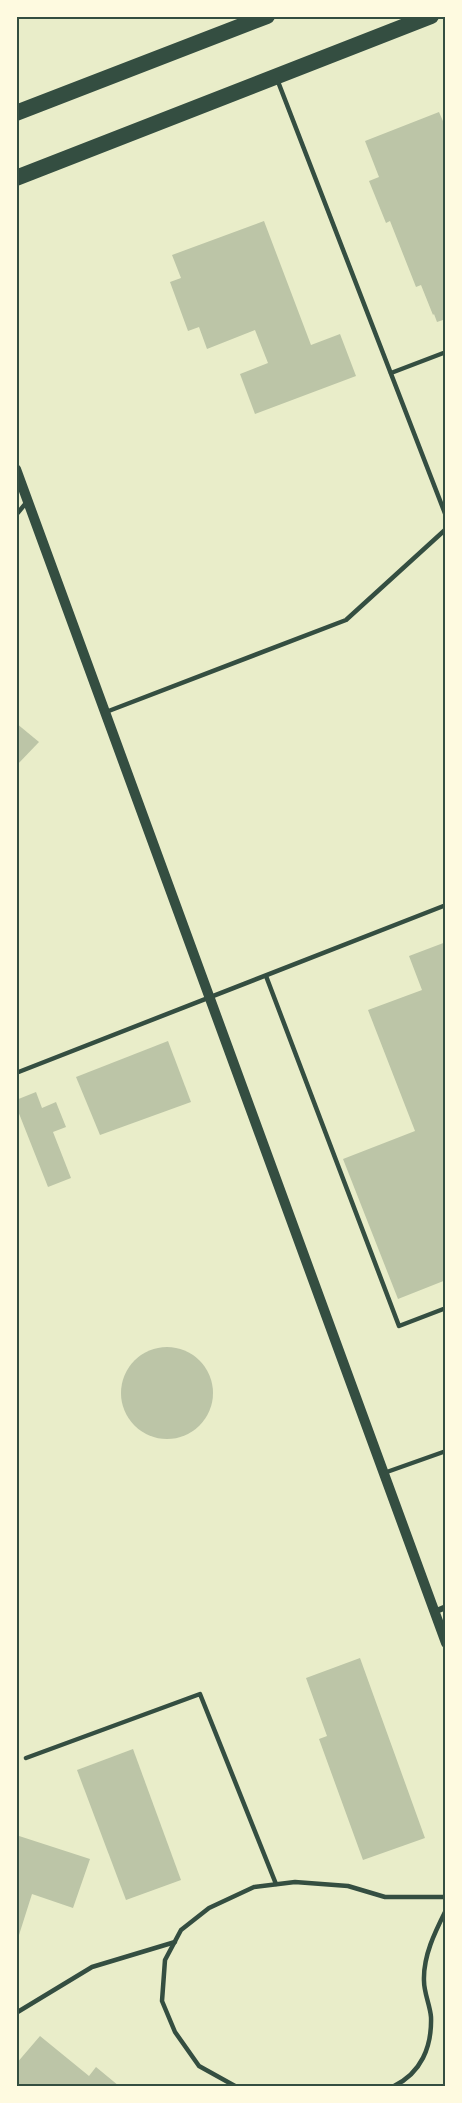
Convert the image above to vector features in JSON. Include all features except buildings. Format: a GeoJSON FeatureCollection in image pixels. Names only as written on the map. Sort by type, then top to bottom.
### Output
{"type":"FeatureCollection","features":[{"type":"Feature","properties":{"kind":"highway"},"geometry":{"type":"LineString","coordinates":[[16,113],[267,16]]}},
{"type":"Feature","properties":{"kind":"highway"},"geometry":{"type":"LineString","coordinates":[[16,178],[431,16]]}},
{"type":"Feature","properties":{"kind":"street"},"geometry":{"type":"LineString","coordinates":[[16,469],[446,1643]]}},
{"type":"Feature","properties":{"kind":"street"},"geometry":{"type":"LineString","coordinates":[[434,1612],[446,1607]]}},
{"type":"Feature","properties":{"kind":"lane"},"geometry":{"type":"LineString","coordinates":[[276,77],[446,516]]}},
{"type":"Feature","properties":{"kind":"lane"},"geometry":{"type":"LineString","coordinates":[[391,373],[446,352]]}},
{"type":"Feature","properties":{"kind":"lane"},"geometry":{"type":"LineString","coordinates":[[16,515],[28,501]]}},
{"type":"Feature","properties":{"kind":"lane"},"geometry":{"type":"LineString","coordinates":[[106,712],[346,620],[446,529]]}},
{"type":"Feature","properties":{"kind":"lane"},"geometry":{"type":"LineString","coordinates":[[16,1073],[446,905]]}},
{"type":"Feature","properties":{"kind":"lane"},"geometry":{"type":"LineString","coordinates":[[266,976],[399,1326],[446,1308]]}},
{"type":"Feature","properties":{"kind":"lane"},"geometry":{"type":"LineString","coordinates":[[384,1473],[446,1451]]}},
{"type":"Feature","properties":{"kind":"lane"},"geometry":{"type":"LineString","coordinates":[[26,1758],[200,1694],[276,1884]]}},
{"type":"Feature","properties":{"kind":"lane"},"geometry":{"type":"LineString","coordinates":[[236,2086],[200,2066],[175,2032],[162,2001],[165,1960],[181,1930],[209,1908],[254,1887],[276,1884],[295,1882],[348,1886],[385,1897],[446,1897]]}},
{"type":"Feature","properties":{"kind":"lane"},"geometry":{"type":"LineString","coordinates":[[394,2086],[405,2081],[426,2056],[431,2018],[424,1981],[431,1940],[446,1910]]}},
{"type":"Feature","properties":{"kind":"lane"},"geometry":{"type":"LineString","coordinates":[[16,2013],[92,1967],[175,1942]]}}]}
